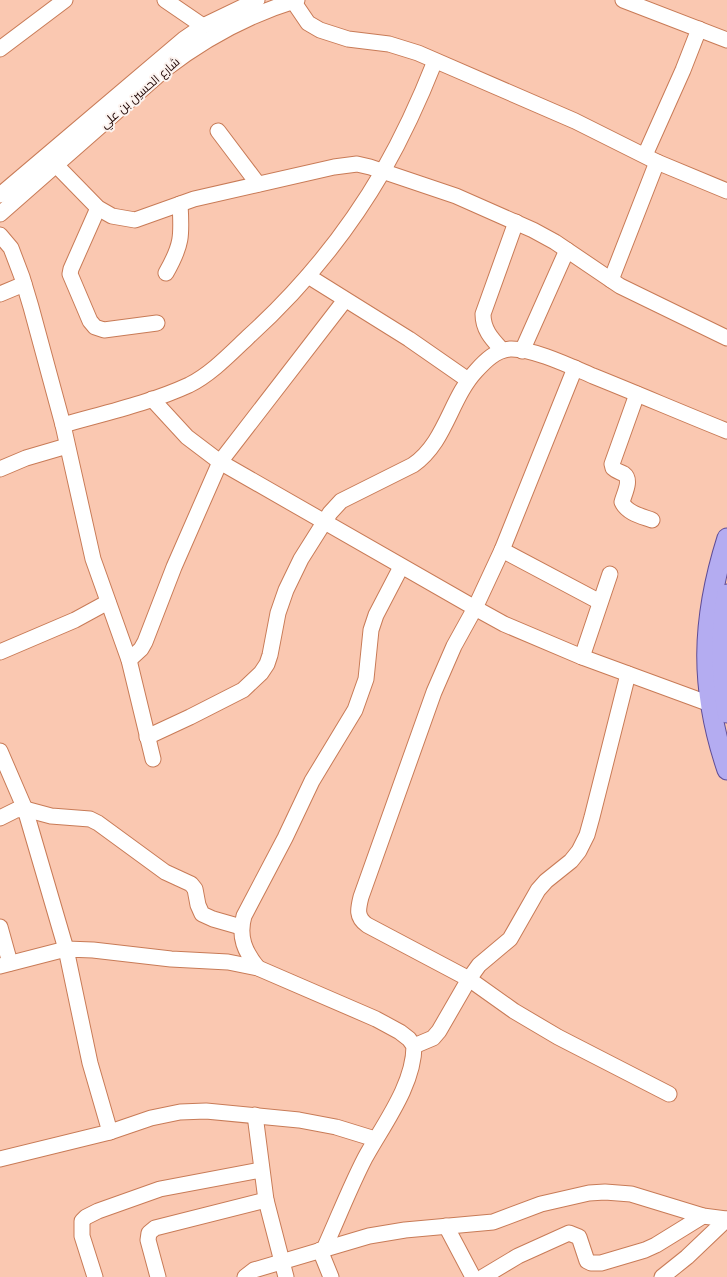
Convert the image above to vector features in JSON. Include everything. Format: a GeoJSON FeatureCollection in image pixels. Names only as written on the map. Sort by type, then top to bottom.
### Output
{"type":"FeatureCollection","features":[{"type":"Feature","properties":{"kind":"main road"},"geometry":{"type":"LineString","coordinates":[[727,538],[713,588],[707,640],[707,676],[710,704],[717,741],[727,770]]}},
{"type":"Feature","properties":{"kind":"main road"},"geometry":{"type":"LineString","coordinates":[[727,594],[722,626],[724,693],[727,713]]}},
{"type":"Feature","properties":{"kind":"street"},"geometry":{"type":"LineString","coordinates":[[0,49],[66,0]]}},
{"type":"Feature","properties":{"kind":"street"},"geometry":{"type":"LineString","coordinates":[[165,0],[203,26]]}},
{"type":"Feature","properties":{"kind":"street","name":"شارع الحسين بن علي"},"geometry":{"type":"LineString","coordinates":[[1,190],[166,52],[203,26],[257,0]]}},
{"type":"Feature","properties":{"kind":"street"},"geometry":{"type":"LineString","coordinates":[[623,0],[727,40]]}},
{"type":"Feature","properties":{"kind":"street"},"geometry":{"type":"LineString","coordinates":[[652,0],[727,30]]}},
{"type":"Feature","properties":{"kind":"street"},"geometry":{"type":"LineString","coordinates":[[295,1],[308,23],[320,30],[348,39],[402,48],[435,61],[576,121],[651,158],[727,191]]}},
{"type":"Feature","properties":{"kind":"street","name":"شارع الحسين بن علي"},"geometry":{"type":"LineString","coordinates":[[0,214],[187,52],[230,27],[295,1]]}},
{"type":"Feature","properties":{"kind":"street"},"geometry":{"type":"LineString","coordinates":[[611,280],[675,89],[699,28]]}},
{"type":"Feature","properties":{"kind":"street"},"geometry":{"type":"LineString","coordinates":[[63,425],[152,399],[190,384],[210,370],[268,319],[308,276],[349,224],[383,171],[408,122],[435,61]]}},
{"type":"Feature","properties":{"kind":"street"},"geometry":{"type":"LineString","coordinates":[[218,130],[258,184]]}},
{"type":"Feature","properties":{"kind":"street"},"geometry":{"type":"LineString","coordinates":[[57,166],[98,208],[112,216],[135,220],[180,204],[258,184],[357,164],[456,196],[516,222],[567,250],[628,290],[727,338]]}},
{"type":"Feature","properties":{"kind":"street"},"geometry":{"type":"LineString","coordinates":[[166,273],[179,248],[181,236],[180,204]]}},
{"type":"Feature","properties":{"kind":"street"},"geometry":{"type":"LineString","coordinates":[[98,208],[70,274],[90,321],[95,327],[104,330],[157,323]]}},
{"type":"Feature","properties":{"kind":"street"},"geometry":{"type":"LineString","coordinates":[[502,350],[486,332],[483,314],[516,222]]}},
{"type":"Feature","properties":{"kind":"street"},"geometry":{"type":"LineString","coordinates":[[0,235],[11,248],[24,284],[63,425],[93,558],[129,660],[153,760]]}},
{"type":"Feature","properties":{"kind":"street"},"geometry":{"type":"LineString","coordinates":[[522,350],[567,250]]}},
{"type":"Feature","properties":{"kind":"street"},"geometry":{"type":"LineString","coordinates":[[308,276],[415,343],[468,380]]}},
{"type":"Feature","properties":{"kind":"street"},"geometry":{"type":"LineString","coordinates":[[0,294],[24,284]]}},
{"type":"Feature","properties":{"kind":"street"},"geometry":{"type":"LineString","coordinates":[[129,660],[145,642],[174,567],[220,462],[345,300]]}},
{"type":"Feature","properties":{"kind":"street"},"geometry":{"type":"LineString","coordinates":[[147,737],[243,690],[261,673],[270,655],[278,613],[286,590],[301,559],[335,506],[341,501],[414,465],[424,458],[441,433],[468,380],[484,362],[502,350],[522,350],[575,368],[727,431]]}},
{"type":"Feature","properties":{"kind":"street"},"geometry":{"type":"LineString","coordinates":[[575,368],[502,550],[475,608],[454,646],[434,692],[358,909],[358,916],[367,925],[468,979],[514,1011],[543,1028],[669,1094]]}},
{"type":"Feature","properties":{"kind":"street"},"geometry":{"type":"LineString","coordinates":[[637,394],[612,464],[613,468],[627,479],[628,483],[622,502],[624,506],[632,512],[652,520]]}},
{"type":"Feature","properties":{"kind":"street"},"geometry":{"type":"LineString","coordinates":[[152,399],[187,437],[220,462],[401,567],[504,624],[582,657],[710,704]]}},
{"type":"Feature","properties":{"kind":"street"},"geometry":{"type":"LineString","coordinates":[[0,469],[26,458],[67,446]]}},
{"type":"Feature","properties":{"kind":"street"},"geometry":{"type":"LineString","coordinates":[[502,550],[600,602]]}},
{"type":"Feature","properties":{"kind":"street"},"geometry":{"type":"LineString","coordinates":[[258,968],[249,958],[244,946],[241,927],[244,916],[285,838],[312,781],[355,710],[366,679],[371,630],[376,615],[401,567]]}},
{"type":"Feature","properties":{"kind":"street"},"geometry":{"type":"LineString","coordinates":[[582,657],[610,574]]}},
{"type":"Feature","properties":{"kind":"street"},"geometry":{"type":"LineString","coordinates":[[0,652],[75,620],[108,602]]}},
{"type":"Feature","properties":{"kind":"street"},"geometry":{"type":"LineString","coordinates":[[414,1046],[433,1038],[439,1031],[468,979],[479,965],[510,939],[538,890],[571,861],[579,850],[590,826],[628,674]]}},
{"type":"Feature","properties":{"kind":"street"},"geometry":{"type":"LineString","coordinates":[[0,751],[25,809],[66,949],[90,1063],[110,1132]]}},
{"type":"Feature","properties":{"kind":"street"},"geometry":{"type":"LineString","coordinates":[[0,818],[16,810],[25,809],[51,816],[90,819],[165,872],[191,884],[195,889],[198,906],[202,914],[213,920],[241,927]]}},
{"type":"Feature","properties":{"kind":"street"},"geometry":{"type":"LineString","coordinates":[[0,927],[5,965],[66,949],[93,950],[171,959],[228,962],[258,968],[376,1019],[400,1032],[408,1039],[414,1046],[412,1066],[405,1084],[375,1139],[322,1249],[331,1277]]}},
{"type":"Feature","properties":{"kind":"street"},"geometry":{"type":"LineString","coordinates":[[0,1159],[110,1132],[151,1118],[180,1112],[206,1111],[299,1120],[336,1127],[375,1139]]}},
{"type":"Feature","properties":{"kind":"street"},"geometry":{"type":"LineString","coordinates":[[255,1115],[266,1200],[284,1270]]}},
{"type":"Feature","properties":{"kind":"street"},"geometry":{"type":"LineString","coordinates":[[95,1277],[82,1236],[82,1221],[86,1217],[160,1189],[261,1170]]}},
{"type":"Feature","properties":{"kind":"street"},"geometry":{"type":"LineString","coordinates":[[245,1277],[254,1270],[284,1270],[322,1249],[349,1241],[385,1233],[493,1222],[558,1199],[576,1195],[606,1192],[643,1196],[703,1216],[727,1219]]}},
{"type":"Feature","properties":{"kind":"street"},"geometry":{"type":"LineString","coordinates":[[158,1277],[148,1240],[149,1233],[155,1228],[266,1200]]}},
{"type":"Feature","properties":{"kind":"street"},"geometry":{"type":"LineString","coordinates":[[483,1277],[518,1256],[568,1233],[579,1237],[587,1261],[596,1264],[645,1250],[703,1216]]}},
{"type":"Feature","properties":{"kind":"street"},"geometry":{"type":"LineString","coordinates":[[662,1277],[687,1257],[727,1219]]}},
{"type":"Feature","properties":{"kind":"street"},"geometry":{"type":"LineString","coordinates":[[446,1226],[473,1277]]}}]}
